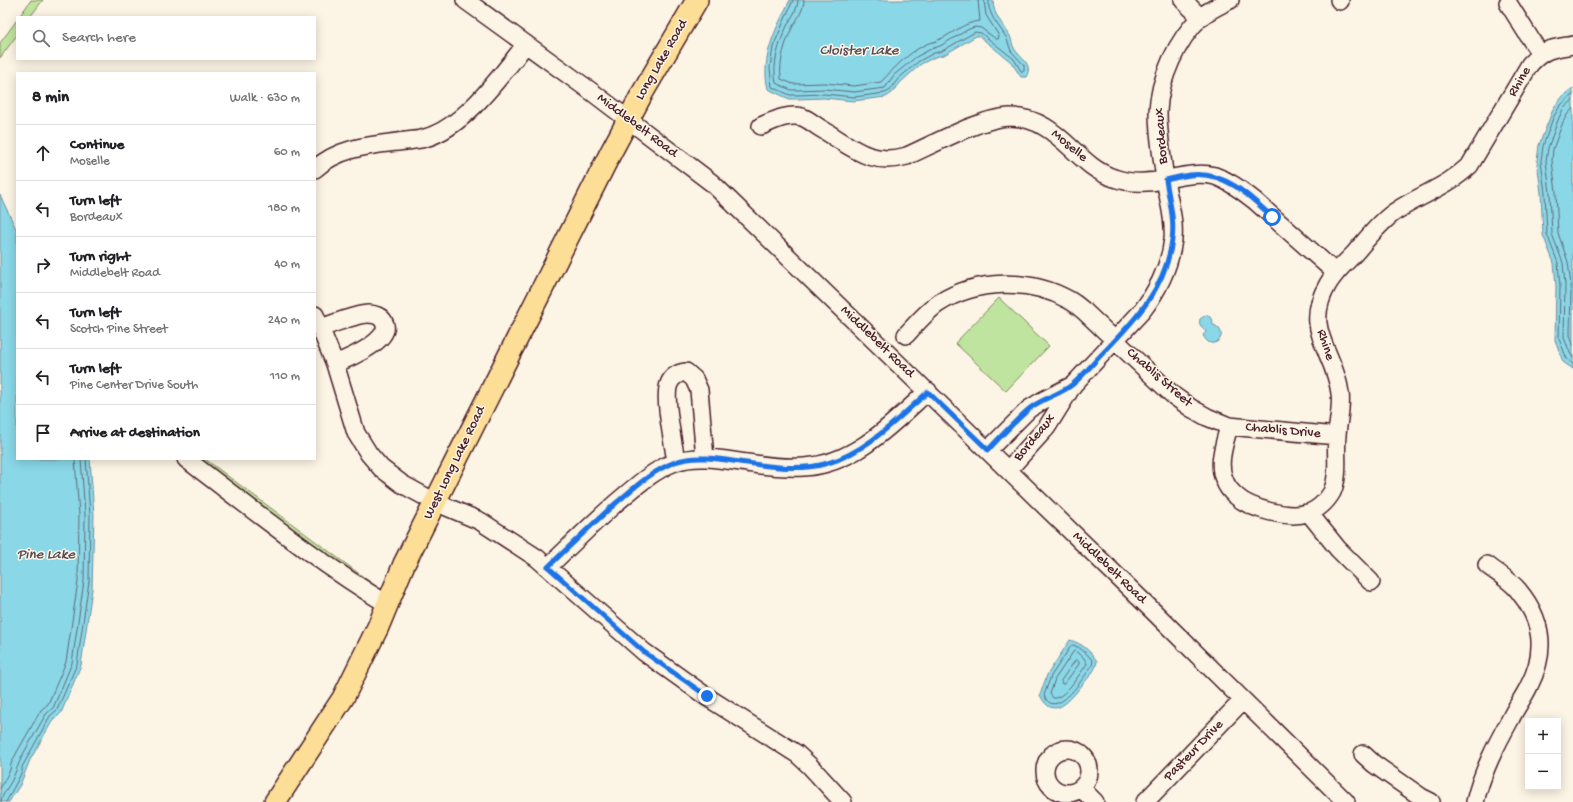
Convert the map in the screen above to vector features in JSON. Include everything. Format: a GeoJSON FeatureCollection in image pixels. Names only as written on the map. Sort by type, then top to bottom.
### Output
{"type":"FeatureCollection","features":[{"type":"Feature","properties":{"kind":"main road","name":"Long Lake Road"},"geometry":{"type":"LineString","coordinates":[[628,119],[697,0]]}},
{"type":"Feature","properties":{"kind":"main road","name":"West Long Lake Road"},"geometry":{"type":"LineString","coordinates":[[275,802],[343,698],[359,667],[404,564],[512,346],[628,119]]}},
{"type":"Feature","properties":{"kind":"street","name":"Middlebelt Road"},"geometry":{"type":"LineString","coordinates":[[465,0],[628,119],[712,183],[988,450],[1346,802]]}},
{"type":"Feature","properties":{"kind":"street"},"geometry":{"type":"LineString","coordinates":[[1183,0],[1201,18]]}},
{"type":"Feature","properties":{"kind":"street","name":"Bordeaux"},"geometry":{"type":"LineString","coordinates":[[1008,470],[1047,427],[1073,385],[1116,340],[1150,301],[1162,279],[1169,258],[1173,238],[1173,221],[1159,130],[1158,112],[1161,91],[1172,58],[1190,29],[1209,11],[1230,0]]}},
{"type":"Feature","properties":{"kind":"street","name":"Rhine"},"geometry":{"type":"LineString","coordinates":[[1508,3],[1540,54]]}},
{"type":"Feature","properties":{"kind":"street"},"geometry":{"type":"LineString","coordinates":[[316,168],[334,156],[352,148],[425,138],[446,129],[470,110],[526,44]]}},
{"type":"Feature","properties":{"kind":"street","name":"Rhine"},"geometry":{"type":"LineString","coordinates":[[1309,513],[1326,501],[1334,485],[1336,476],[1337,436],[1341,408],[1337,378],[1320,338],[1318,326],[1318,312],[1324,293],[1336,273],[1383,221],[1396,211],[1458,177],[1470,165],[1530,64],[1540,54],[1549,49],[1573,45]]}},
{"type":"Feature","properties":{"kind":"street","name":"Moselle"},"geometry":{"type":"LineString","coordinates":[[761,126],[784,117],[802,117],[860,152],[877,159],[886,160],[907,156],[985,122],[1009,117],[1020,119],[1044,126],[1055,133],[1094,168],[1114,178],[1136,182],[1166,180],[1189,175],[1203,174],[1214,176],[1231,183],[1254,200],[1336,273]]}},
{"type":"Feature","properties":{"kind":"street","name":"Chablis Street"},"geometry":{"type":"LineString","coordinates":[[906,335],[921,318],[939,303],[952,296],[981,286],[1003,284],[1038,289],[1069,300],[1084,310],[1174,396],[1191,408],[1229,426]]}},
{"type":"Feature","properties":{"kind":"street"},"geometry":{"type":"LineString","coordinates":[[335,364],[351,357],[384,335],[386,328],[384,320],[377,315],[367,314],[318,321],[335,364],[356,433],[369,454],[381,468],[391,476],[435,502],[480,521],[537,558],[644,652],[707,696],[797,754],[844,802]]}},
{"type":"Feature","properties":{"kind":"street"},"geometry":{"type":"LineString","coordinates":[[676,462],[666,395],[669,384],[674,376],[686,372],[694,379],[699,390],[705,458]]}},
{"type":"Feature","properties":{"kind":"street","name":"Bordeaux"},"geometry":{"type":"LineString","coordinates":[[988,450],[1029,409],[1042,400],[1073,385]]}},
{"type":"Feature","properties":{"kind":"street"},"geometry":{"type":"LineString","coordinates":[[548,567],[596,520],[644,478],[676,462],[705,458],[778,467],[805,467],[827,464],[845,457],[872,440],[928,392]]}},
{"type":"Feature","properties":{"kind":"street"},"geometry":{"type":"LineString","coordinates":[[1229,426],[1221,469],[1227,486],[1236,496],[1250,504],[1280,513],[1298,516],[1309,513],[1338,549],[1371,582]]}},
{"type":"Feature","properties":{"kind":"street","name":"Chablis Drive"},"geometry":{"type":"LineString","coordinates":[[1229,426],[1337,436]]}},
{"type":"Feature","properties":{"kind":"street"},"geometry":{"type":"LineString","coordinates":[[187,460],[302,547],[352,583],[387,604]]}},
{"type":"Feature","properties":{"kind":"street"},"geometry":{"type":"LineString","coordinates":[[1475,802],[1485,769],[1538,666],[1540,642],[1537,621],[1527,602],[1517,588],[1487,565]]}},
{"type":"Feature","properties":{"kind":"street","name":"Pasteur Drive"},"geometry":{"type":"LineString","coordinates":[[1145,802],[1243,700]]}},
{"type":"Feature","properties":{"kind":"street"},"geometry":{"type":"LineString","coordinates":[[1363,754],[1374,764],[1421,797],[1431,802]]}},
{"type":"Feature","properties":{"kind":"street"},"geometry":{"type":"LineString","coordinates":[[1081,788],[1095,802]]}},
{"type":"Feature","properties":{"kind":"green space"},"geometry":{"type":"Polygon","coordinates":[[[31,0],[43,0],[31,16],[20,16],[31,0]]]}},
{"type":"Feature","properties":{"kind":"green space"},"geometry":{"type":"Polygon","coordinates":[[[16,21],[16,36],[0,58],[0,43],[16,21]]]}},
{"type":"Feature","properties":{"kind":"green space"},"geometry":{"type":"Polygon","coordinates":[[[999,298],[1049,346],[1006,391],[955,343],[999,298]]]}},
{"type":"Feature","properties":{"kind":"green space"},"geometry":{"type":"Polygon","coordinates":[[[176,460],[206,460],[381,590],[373,605],[176,460]]]}},
{"type":"Feature","properties":{"kind":"water","name":"Cloister Lake"},"geometry":{"type":"Polygon","coordinates":[[[790,0],[993,0],[995,11],[1010,36],[1014,48],[1025,61],[1028,72],[1026,77],[1021,77],[1011,62],[979,36],[976,36],[944,55],[935,57],[921,64],[901,82],[892,93],[886,97],[853,101],[824,98],[789,99],[768,89],[766,66],[775,32],[790,0]]]}},
{"type":"Feature","properties":{"kind":"water"},"geometry":{"type":"Polygon","coordinates":[[[1573,89],[1573,369],[1563,362],[1555,340],[1556,286],[1554,263],[1543,235],[1541,193],[1537,161],[1539,145],[1554,107],[1564,95],[1573,89]]]}},
{"type":"Feature","properties":{"kind":"water","name":"Pine Lake"},"geometry":{"type":"Polygon","coordinates":[[[0,195],[16,229],[16,460],[90,460],[94,515],[92,589],[81,665],[61,713],[54,718],[30,760],[20,785],[9,802],[0,802],[0,195]]]}},
{"type":"Feature","properties":{"kind":"water"},"geometry":{"type":"Polygon","coordinates":[[[1206,315],[1209,316],[1213,321],[1212,324],[1221,332],[1221,337],[1215,343],[1207,341],[1203,335],[1206,332],[1200,325],[1200,319],[1206,315]]]}},
{"type":"Feature","properties":{"kind":"water"},"geometry":{"type":"Polygon","coordinates":[[[1070,640],[1079,643],[1097,661],[1090,676],[1068,701],[1062,706],[1056,708],[1051,707],[1045,703],[1040,695],[1047,675],[1070,640]]]}},
{"type":"Feature","properties":{"kind":"route"},"geometry":{"type":"LineString","coordinates":[[707,696],[644,652],[548,567],[596,520],[644,478],[676,462],[690,459],[705,458],[778,467],[805,467],[827,464],[845,457],[872,440],[928,392],[988,450],[1029,409],[1042,400],[1073,385],[1116,340],[1150,301],[1162,279],[1169,258],[1173,238],[1173,221],[1166,180],[1189,175],[1203,174],[1223,179],[1254,200],[1272,217]]}}]}
